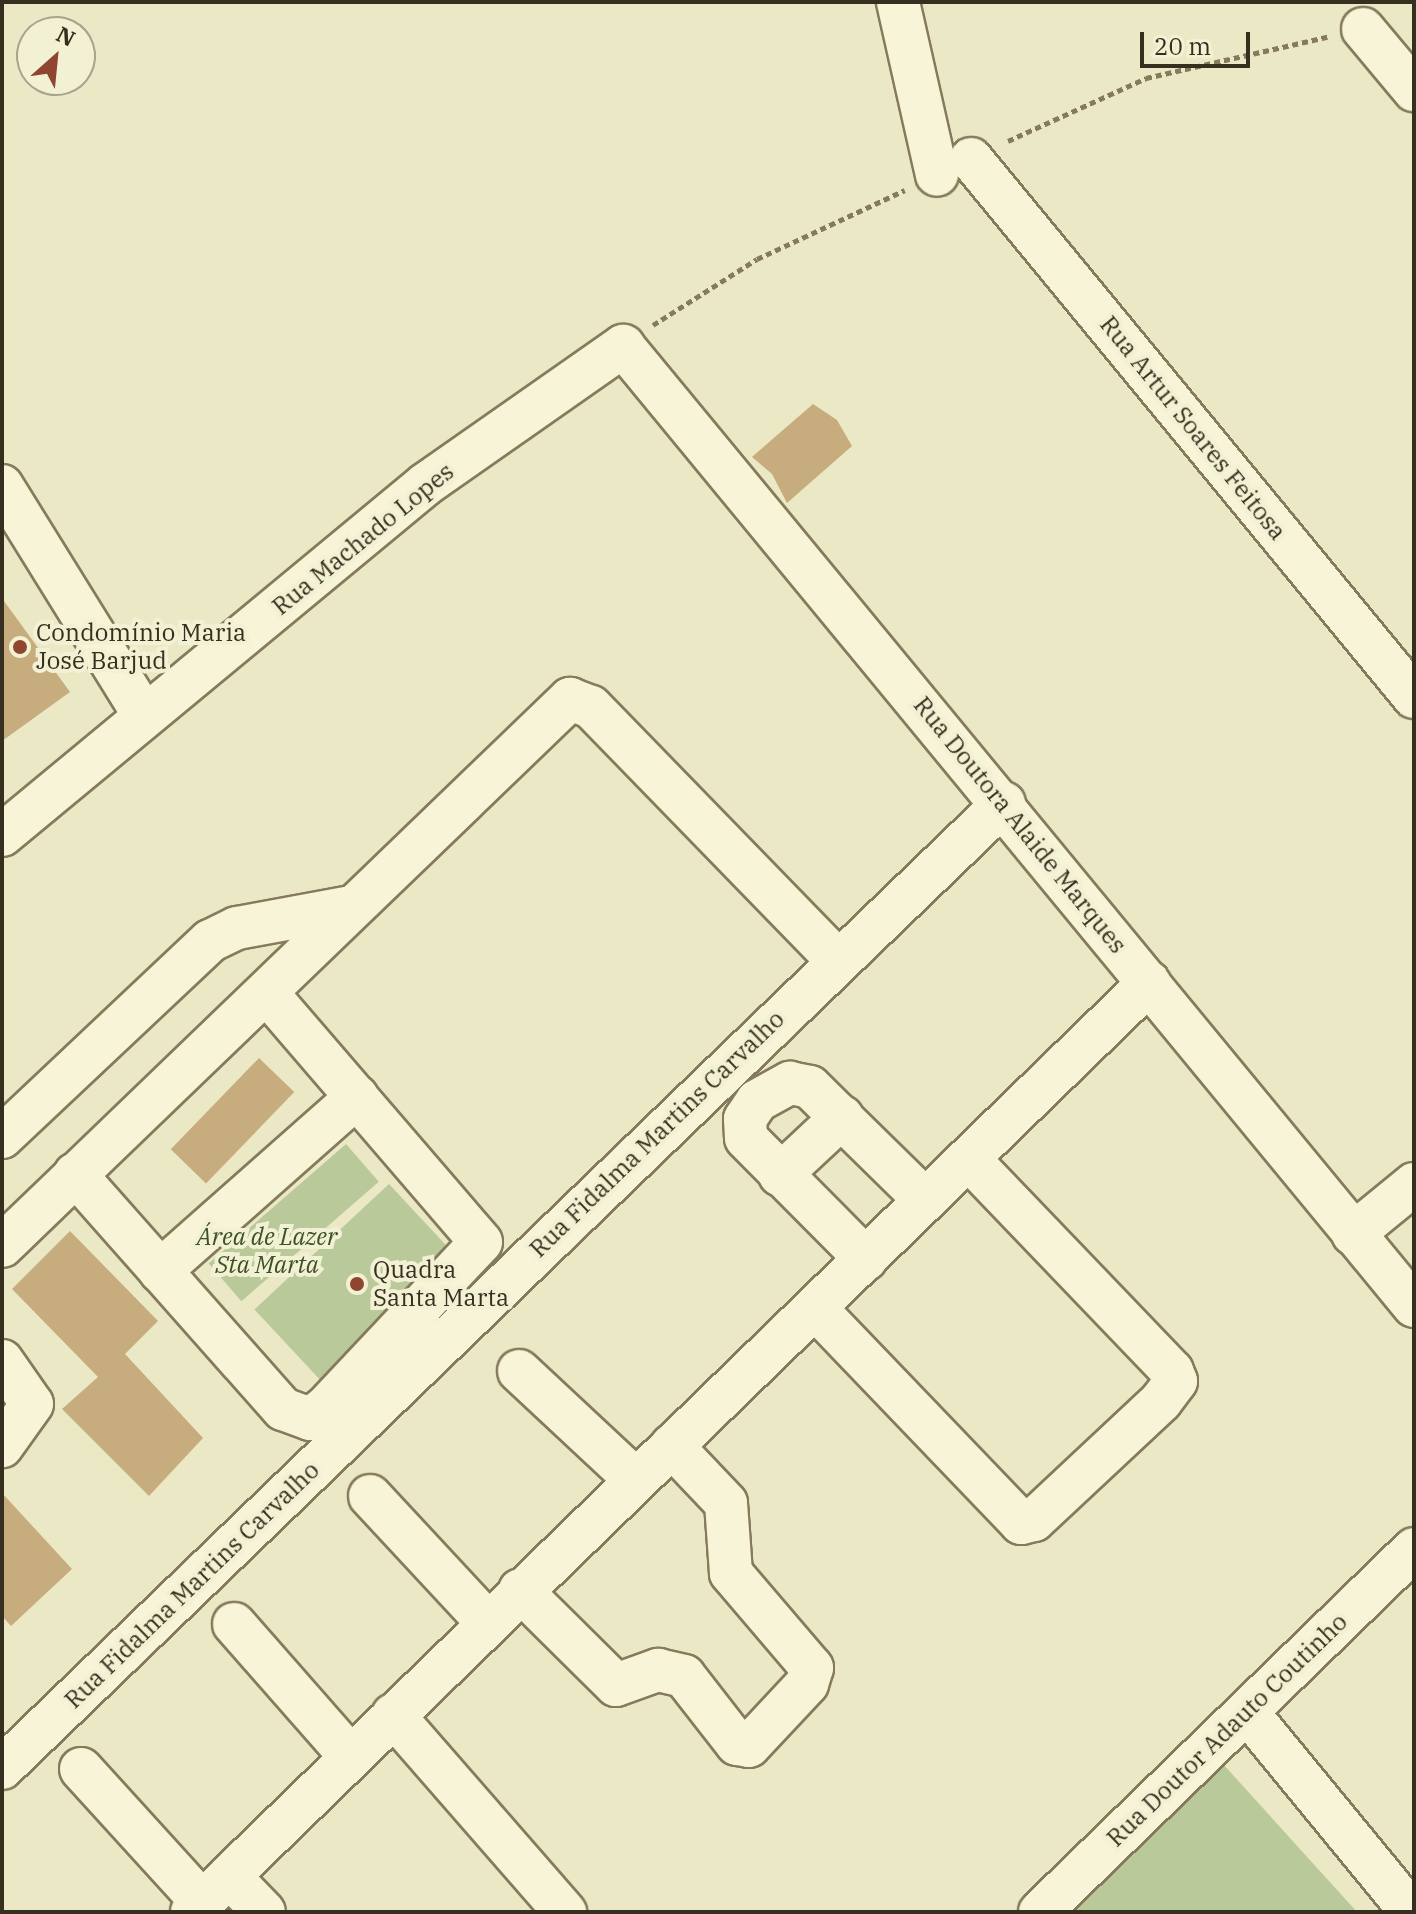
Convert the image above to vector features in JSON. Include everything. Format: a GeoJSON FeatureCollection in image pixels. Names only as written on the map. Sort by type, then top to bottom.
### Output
{"type":"FeatureCollection","features":[{"type":"Feature","properties":{"kind":"street","name":"Rua Artur Soares Feitosa"},"geometry":{"type":"LineString","coordinates":[[898,2],[954,167],[1414,697]]}},
{"type":"Feature","properties":{"kind":"street"},"geometry":{"type":"LineString","coordinates":[[1363,29],[1414,90]]}},
{"type":"Feature","properties":{"kind":"street","name":"Rua Machado Lopes"},"geometry":{"type":"LineString","coordinates":[[2,835],[426,484],[623,346]]}},
{"type":"Feature","properties":{"kind":"street","name":"Rua Doutora Alaide Marques"},"geometry":{"type":"LineString","coordinates":[[623,346],[1004,803],[1414,1306]]}},
{"type":"Feature","properties":{"kind":"street"},"geometry":{"type":"LineString","coordinates":[[2,486],[144,715]]}},
{"type":"Feature","properties":{"kind":"street"},"geometry":{"type":"LineString","coordinates":[[2,1246],[268,994],[351,907],[564,702],[579,700],[837,960]]}},
{"type":"Feature","properties":{"kind":"street","name":"Rua Fidalma Martins Carvalho"},"geometry":{"type":"LineString","coordinates":[[2,1768],[837,960],[1004,803]]}},
{"type":"Feature","properties":{"kind":"street"},"geometry":{"type":"LineString","coordinates":[[2,1137],[210,941],[237,928],[351,907]]}},
{"type":"Feature","properties":{"kind":"street"},"geometry":{"type":"LineString","coordinates":[[208,1897],[349,1755],[1149,983]]}},
{"type":"Feature","properties":{"kind":"street"},"geometry":{"type":"LineString","coordinates":[[75,1174],[293,1418],[310,1419],[326,1407],[481,1242],[268,994]]}},
{"type":"Feature","properties":{"kind":"street"},"geometry":{"type":"LineString","coordinates":[[866,1259],[746,1138],[745,1119],[757,1101],[800,1083],[842,1117],[925,1200]]}},
{"type":"Feature","properties":{"kind":"street"},"geometry":{"type":"LineString","coordinates":[[160,1271],[357,1097]]}},
{"type":"Feature","properties":{"kind":"street"},"geometry":{"type":"LineString","coordinates":[[780,1175],[842,1117]]}},
{"type":"Feature","properties":{"kind":"street"},"geometry":{"type":"LineString","coordinates":[[815,1308],[1021,1523],[1034,1520],[1161,1401],[1176,1381],[1172,1371],[969,1159]]}},
{"type":"Feature","properties":{"kind":"street"},"geometry":{"type":"LineString","coordinates":[[1353,1234],[1414,1184]]}},
{"type":"Feature","properties":{"kind":"street"},"geometry":{"type":"LineString","coordinates":[[2,1361],[32,1404],[2,1446]]}},
{"type":"Feature","properties":{"kind":"street"},"geometry":{"type":"LineString","coordinates":[[519,1371],[635,1479]]}},
{"type":"Feature","properties":{"kind":"street"},"geometry":{"type":"LineString","coordinates":[[520,1590],[616,1685],[658,1670],[684,1676],[737,1744],[749,1746],[807,1684],[812,1668],[731,1573],[726,1503],[672,1446]]}},
{"type":"Feature","properties":{"kind":"street"},"geometry":{"type":"LineString","coordinates":[[370,1496],[487,1622]]}},
{"type":"Feature","properties":{"kind":"street","name":"Rua Doutor Adauto Coutinho"},"geometry":{"type":"LineString","coordinates":[[1040,1912],[1414,1549]]}},
{"type":"Feature","properties":{"kind":"street"},"geometry":{"type":"LineString","coordinates":[[234,1624],[349,1755]]}},
{"type":"Feature","properties":{"kind":"street"},"geometry":{"type":"LineString","coordinates":[[1247,1712],[1411,1912]]}},
{"type":"Feature","properties":{"kind":"street"},"geometry":{"type":"LineString","coordinates":[[393,1715],[565,1912]]}},
{"type":"Feature","properties":{"kind":"street"},"geometry":{"type":"LineString","coordinates":[[81,1769],[208,1897],[264,1912]]}},
{"type":"Feature","properties":{"kind":"green space","name":"Área de Lazer Sta Marta"},"geometry":{"type":"Polygon","coordinates":[[[346,1144],[379,1182],[241,1301],[209,1263],[346,1144]]]}},
{"type":"Feature","properties":{"kind":"green space","name":"Quadra Santa Marta"},"geometry":{"type":"Polygon","coordinates":[[[389,1184],[457,1257],[323,1383],[254,1309],[389,1184]]]}},
{"type":"Feature","properties":{"kind":"green space"},"geometry":{"type":"Polygon","coordinates":[[[1223,1764],[1357,1912],[1069,1912],[1223,1764]]]}},
{"type":"Feature","properties":{"kind":"building"},"geometry":{"type":"Polygon","coordinates":[[[813,404],[837,420],[852,446],[787,503],[772,474],[752,457],[813,404]]]}},
{"type":"Feature","properties":{"kind":"building","name":"Condomínio Maria José Barjud"},"geometry":{"type":"Polygon","coordinates":[[[4,601],[70,692],[2,741],[2,603],[4,601]]]}},
{"type":"Feature","properties":{"kind":"building"},"geometry":{"type":"Polygon","coordinates":[[[259,1058],[294,1092],[206,1183],[171,1149],[259,1058]]]}},
{"type":"Feature","properties":{"kind":"building"},"geometry":{"type":"Polygon","coordinates":[[[70,1231],[158,1321],[125,1354],[203,1438],[149,1496],[62,1409],[98,1377],[12,1289],[70,1231]]]}},
{"type":"Feature","properties":{"kind":"building"},"geometry":{"type":"Polygon","coordinates":[[[2,1493],[72,1569],[11,1626],[2,1616],[2,1493]]]}},
{"type":"Feature","properties":{"kind":"place","name":"Condomínio Maria José Barjud"},"geometry":{"type":"Point","coordinates":[20,647]}},
{"type":"Feature","properties":{"kind":"place","name":"Quadra Santa Marta"},"geometry":{"type":"Point","coordinates":[357,1284]}}]}
